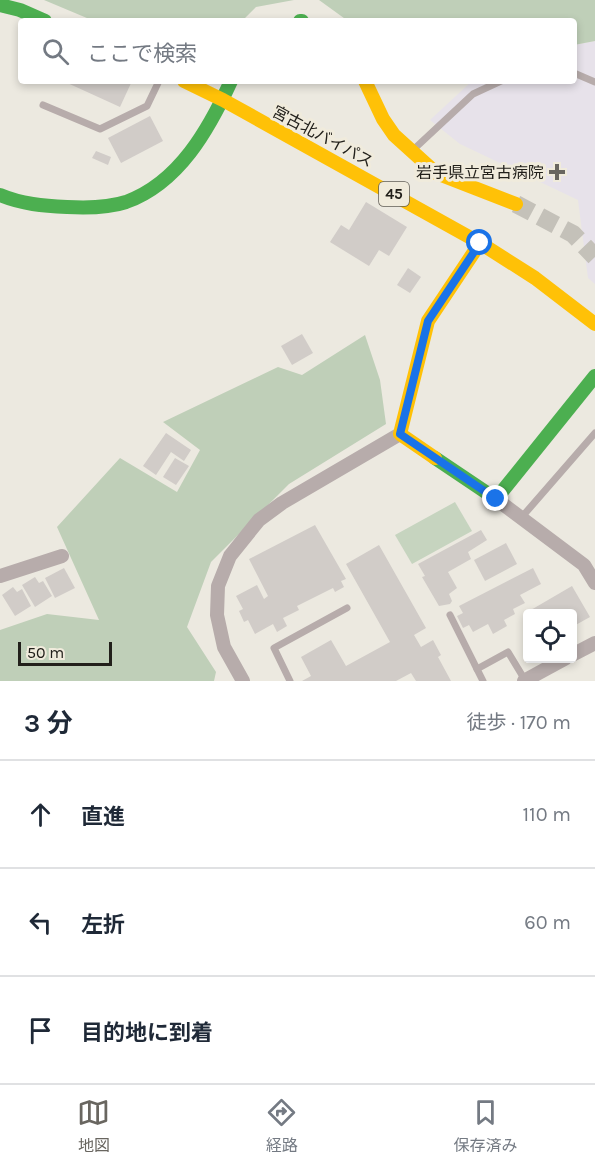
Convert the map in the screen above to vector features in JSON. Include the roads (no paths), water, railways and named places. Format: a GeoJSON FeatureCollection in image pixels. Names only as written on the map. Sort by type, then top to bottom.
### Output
{"type":"FeatureCollection","features":[{"type":"Feature","properties":{"kind":"main road"},"geometry":{"type":"LineString","coordinates":[[0,5],[38,18]]}},
{"type":"Feature","properties":{"kind":"main road","name":"宮古北バイパス"},"geometry":{"type":"LineString","coordinates":[[190,84],[223,99],[480,243],[535,278],[595,324]]}},
{"type":"Feature","properties":{"kind":"main road"},"geometry":{"type":"LineString","coordinates":[[0,195],[33,205],[84,208],[126,202],[161,183],[186,159],[230,84]]}},
{"type":"Feature","properties":{"kind":"main road"},"geometry":{"type":"LineString","coordinates":[[366,84],[382,119],[394,135],[436,173],[516,204]]}},
{"type":"Feature","properties":{"kind":"main road"},"geometry":{"type":"LineString","coordinates":[[480,243],[428,321],[400,434],[496,499],[595,376]]}},
{"type":"Feature","properties":{"kind":"street"},"geometry":{"type":"LineString","coordinates":[[243,681],[224,647],[217,615],[218,586],[230,556],[259,520],[282,503],[400,434]]}},
{"type":"Feature","properties":{"kind":"street"},"geometry":{"type":"LineString","coordinates":[[496,499],[584,566],[595,583]]}},
{"type":"Feature","properties":{"kind":"street"},"geometry":{"type":"LineString","coordinates":[[0,576],[62,556]]}},
{"type":"Feature","properties":{"kind":"street"},"geometry":{"type":"LineString","coordinates":[[577,653],[595,643]]}},
{"type":"Feature","properties":{"kind":"street"},"geometry":{"type":"LineString","coordinates":[[525,681],[557,663]]}},
{"type":"Feature","properties":{"kind":"lane"},"geometry":{"type":"LineString","coordinates":[[577,74],[595,82]]}},
{"type":"Feature","properties":{"kind":"lane"},"geometry":{"type":"LineString","coordinates":[[43,105],[100,129],[147,106],[158,84]]}},
{"type":"Feature","properties":{"kind":"lane"},"geometry":{"type":"LineString","coordinates":[[413,150],[473,94],[495,84]]}},
{"type":"Feature","properties":{"kind":"lane"},"geometry":{"type":"LineString","coordinates":[[521,518],[595,433]]}},
{"type":"Feature","properties":{"kind":"lane"},"geometry":{"type":"LineString","coordinates":[[290,681],[274,648],[347,608]]}},
{"type":"Feature","properties":{"kind":"lane"},"geometry":{"type":"LineString","coordinates":[[450,615],[483,681]]}},
{"type":"Feature","properties":{"kind":"lane"},"geometry":{"type":"LineString","coordinates":[[477,669],[508,652],[525,681]]}},
{"type":"Feature","properties":{"kind":"tunnel"},"geometry":{"type":"LineString","coordinates":[[516,204],[573,234],[595,257]]}},
{"type":"Feature","properties":{"kind":"place","name":"岩手県立宮古病院"},"geometry":{"type":"Point","coordinates":[557,172]}}]}
